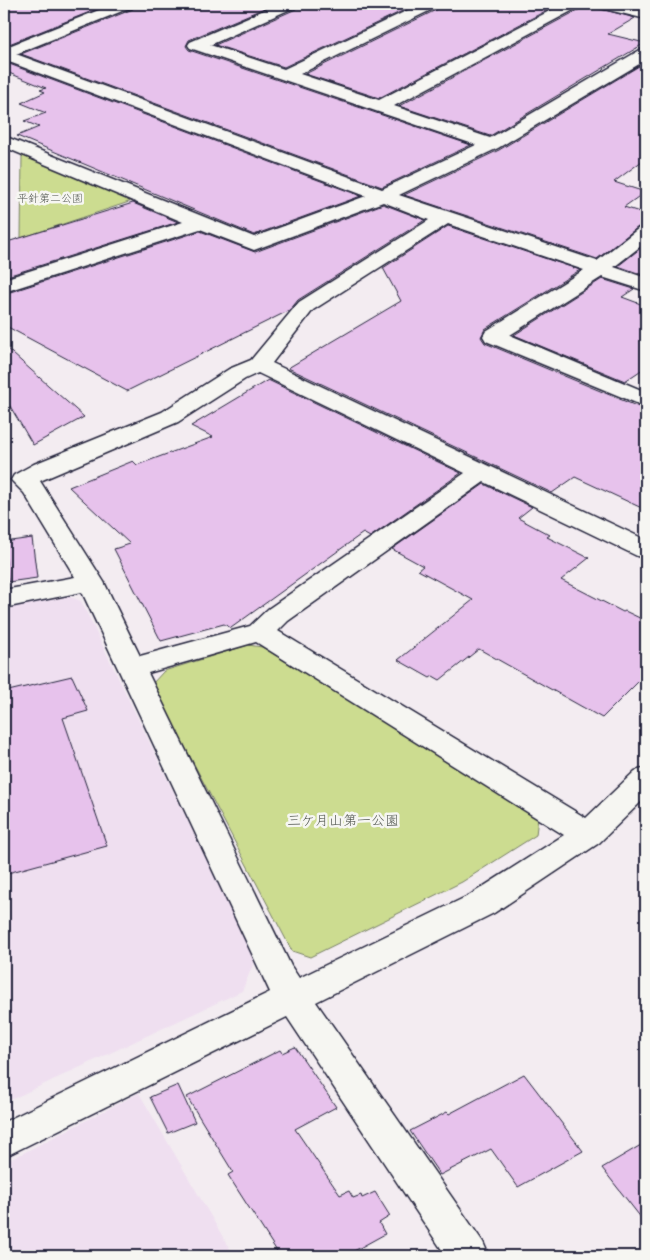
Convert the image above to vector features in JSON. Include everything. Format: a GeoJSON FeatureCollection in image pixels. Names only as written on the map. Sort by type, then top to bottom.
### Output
{"type":"FeatureCollection","features":[{"type":"Feature","properties":{"kind":"street"},"geometry":{"type":"LineString","coordinates":[[4,54],[127,4]]}},
{"type":"Feature","properties":{"kind":"street"},"geometry":{"type":"LineString","coordinates":[[290,4],[196,45],[492,144]]}},
{"type":"Feature","properties":{"kind":"street"},"geometry":{"type":"LineString","coordinates":[[285,75],[432,4]]}},
{"type":"Feature","properties":{"kind":"street"},"geometry":{"type":"LineString","coordinates":[[381,106],[574,4]]}},
{"type":"Feature","properties":{"kind":"street"},"geometry":{"type":"LineString","coordinates":[[600,4],[643,12]]}},
{"type":"Feature","properties":{"kind":"street"},"geometry":{"type":"LineString","coordinates":[[4,141],[254,244],[383,196],[492,144],[646,53]]}},
{"type":"Feature","properties":{"kind":"street"},"geometry":{"type":"LineString","coordinates":[[4,54],[383,196],[646,285]]}},
{"type":"Feature","properties":{"kind":"street"},"geometry":{"type":"LineString","coordinates":[[14,480],[170,417],[209,394],[237,374],[259,365],[306,306],[445,218]]}},
{"type":"Feature","properties":{"kind":"street"},"geometry":{"type":"LineString","coordinates":[[4,286],[199,222]]}},
{"type":"Feature","properties":{"kind":"street"},"geometry":{"type":"LineString","coordinates":[[646,232],[600,269],[494,336],[646,400]]}},
{"type":"Feature","properties":{"kind":"street"},"geometry":{"type":"LineString","coordinates":[[259,365],[646,550]]}},
{"type":"Feature","properties":{"kind":"street"},"geometry":{"type":"LineString","coordinates":[[132,668],[260,632],[278,616],[482,472]]}},
{"type":"Feature","properties":{"kind":"street"},"geometry":{"type":"LineString","coordinates":[[14,480],[34,488],[91,582],[278,975],[469,1256]]}},
{"type":"Feature","properties":{"kind":"street"},"geometry":{"type":"LineString","coordinates":[[4,599],[91,582]]}},
{"type":"Feature","properties":{"kind":"street"},"geometry":{"type":"LineString","coordinates":[[260,632],[588,835]]}},
{"type":"Feature","properties":{"kind":"street"},"geometry":{"type":"LineString","coordinates":[[4,1140],[482,904],[588,835],[646,779]]}},
{"type":"Feature","properties":{"kind":"shaded area"},"geometry":{"type":"Polygon","coordinates":[[[68,596],[81,601],[255,960],[242,991],[4,1103],[4,609],[68,596]]]}},
{"type":"Feature","properties":{"kind":"shaded area"},"geometry":{"type":"Polygon","coordinates":[[[139,1093],[234,1256],[4,1256],[4,1163],[139,1093]]]}},
{"type":"Feature","properties":{"kind":"green space","name":"平針第二公園"},"geometry":{"type":"Polygon","coordinates":[[[22,155],[132,201],[21,238],[22,155]]]}},
{"type":"Feature","properties":{"kind":"green space","name":"三ケ月山第一公園"},"geometry":{"type":"Polygon","coordinates":[[[248,645],[262,647],[538,817],[536,835],[462,882],[310,957],[292,951],[152,684],[164,671],[248,645]]]}},
{"type":"Feature","properties":{"kind":"building"},"geometry":{"type":"Polygon","coordinates":[[[4,4],[110,4],[4,46],[4,4]]]}},
{"type":"Feature","properties":{"kind":"building"},"geometry":{"type":"Polygon","coordinates":[[[136,4],[274,4],[189,40],[186,46],[189,50],[471,145],[382,187],[21,54],[133,9],[136,4]]]}},
{"type":"Feature","properties":{"kind":"building"},"geometry":{"type":"Polygon","coordinates":[[[299,4],[417,4],[284,67],[215,45],[296,9],[299,4]]]}},
{"type":"Feature","properties":{"kind":"building"},"geometry":{"type":"Polygon","coordinates":[[[441,4],[559,4],[379,98],[305,74],[438,9],[441,4]]]}},
{"type":"Feature","properties":{"kind":"building"},"geometry":{"type":"Polygon","coordinates":[[[583,4],[635,18],[608,34],[645,43],[490,136],[399,106],[580,9],[583,4]]]}},
{"type":"Feature","properties":{"kind":"building"},"geometry":{"type":"Polygon","coordinates":[[[4,62],[361,196],[254,235],[17,136],[39,127],[24,121],[46,113],[21,103],[45,92],[40,90],[46,88],[4,71],[4,62]]]}},
{"type":"Feature","properties":{"kind":"building"},"geometry":{"type":"Polygon","coordinates":[[[639,66],[646,69],[646,158],[614,182],[645,192],[624,207],[646,214],[646,224],[638,227],[597,259],[404,195],[499,150],[639,66]]]}},
{"type":"Feature","properties":{"kind":"building"},"geometry":{"type":"Polygon","coordinates":[[[133,203],[178,222],[4,277],[4,243],[133,203]]]}},
{"type":"Feature","properties":{"kind":"building"},"geometry":{"type":"Polygon","coordinates":[[[383,204],[425,220],[298,300],[290,310],[127,391],[4,325],[4,294],[200,231],[255,252],[383,204]]]}},
{"type":"Feature","properties":{"kind":"building"},"geometry":{"type":"Polygon","coordinates":[[[448,226],[580,270],[485,329],[481,337],[485,343],[646,410],[646,510],[575,477],[552,493],[288,368],[401,301],[383,268],[448,226]]]}},
{"type":"Feature","properties":{"kind":"building"},"geometry":{"type":"Polygon","coordinates":[[[646,244],[646,276],[618,266],[646,244]]]}},
{"type":"Feature","properties":{"kind":"building"},"geometry":{"type":"Polygon","coordinates":[[[602,279],[634,289],[622,297],[646,306],[646,367],[625,381],[514,335],[602,279]]]}},
{"type":"Feature","properties":{"kind":"building"},"geometry":{"type":"Polygon","coordinates":[[[4,346],[84,417],[33,445],[4,396],[4,346]]]}},
{"type":"Feature","properties":{"kind":"building"},"geometry":{"type":"Polygon","coordinates":[[[268,380],[461,473],[370,537],[363,533],[231,628],[224,624],[161,641],[114,549],[130,544],[69,487],[133,461],[137,465],[213,437],[191,426],[268,380]]]}},
{"type":"Feature","properties":{"kind":"building"},"geometry":{"type":"Polygon","coordinates":[[[484,484],[532,507],[518,518],[550,535],[547,537],[589,558],[561,580],[623,612],[625,611],[646,621],[646,674],[602,718],[479,649],[440,680],[433,676],[430,678],[398,660],[473,600],[418,570],[423,566],[392,549],[484,484]]]}},
{"type":"Feature","properties":{"kind":"building"},"geometry":{"type":"Polygon","coordinates":[[[32,538],[37,578],[8,582],[4,542],[32,538]]]}},
{"type":"Feature","properties":{"kind":"building"},"geometry":{"type":"Polygon","coordinates":[[[72,676],[88,711],[63,718],[107,846],[4,874],[4,692],[72,676]]]}},
{"type":"Feature","properties":{"kind":"building"},"geometry":{"type":"Polygon","coordinates":[[[295,1047],[336,1107],[295,1129],[340,1195],[349,1191],[353,1198],[361,1195],[362,1198],[375,1192],[390,1216],[379,1223],[385,1234],[345,1256],[280,1256],[228,1175],[233,1172],[187,1097],[280,1050],[282,1053],[295,1047]]]}},
{"type":"Feature","properties":{"kind":"building"},"geometry":{"type":"Polygon","coordinates":[[[524,1074],[583,1151],[518,1187],[491,1149],[440,1175],[410,1131],[447,1112],[449,1114],[524,1074]]]}},
{"type":"Feature","properties":{"kind":"building"},"geometry":{"type":"Polygon","coordinates":[[[178,1085],[195,1122],[168,1133],[150,1097],[178,1085]]]}},
{"type":"Feature","properties":{"kind":"building"},"geometry":{"type":"Polygon","coordinates":[[[646,1142],[646,1224],[602,1168],[646,1142]]]}}]}
